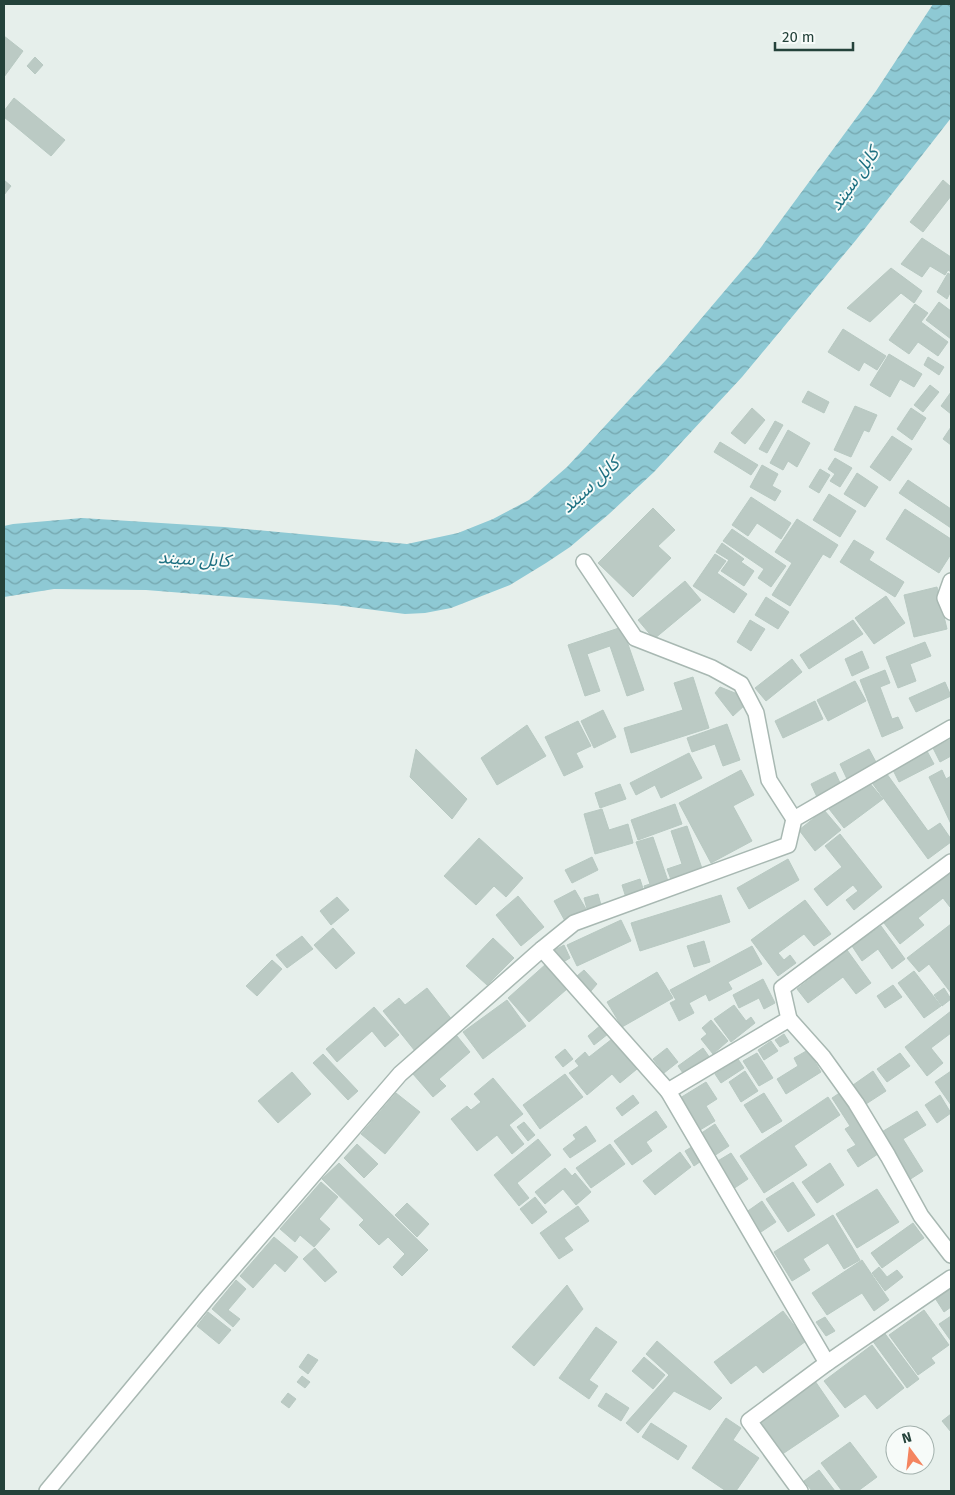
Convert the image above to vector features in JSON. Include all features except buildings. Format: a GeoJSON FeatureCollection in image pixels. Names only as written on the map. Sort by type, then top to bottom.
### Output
{"type":"FeatureCollection","features":[{"type":"Feature","properties":{"kind":"street"},"geometry":{"type":"LineString","coordinates":[[47,1491],[207,1298],[400,1074],[542,949],[574,923],[788,845],[794,819],[768,780],[756,713],[741,684],[712,668],[635,638],[584,562]]}},
{"type":"Feature","properties":{"kind":"street"},"geometry":{"type":"LineString","coordinates":[[951,581],[945,598],[951,612]]}},
{"type":"Feature","properties":{"kind":"street"},"geometry":{"type":"LineString","coordinates":[[794,819],[951,728]]}},
{"type":"Feature","properties":{"kind":"street"},"geometry":{"type":"LineString","coordinates":[[951,862],[782,988],[789,1019],[823,1057],[856,1103],[921,1216],[951,1255]]}},
{"type":"Feature","properties":{"kind":"street"},"geometry":{"type":"LineString","coordinates":[[542,949],[668,1091],[827,1363]]}},
{"type":"Feature","properties":{"kind":"street"},"geometry":{"type":"LineString","coordinates":[[668,1091],[789,1019]]}},
{"type":"Feature","properties":{"kind":"street"},"geometry":{"type":"LineString","coordinates":[[800,1491],[749,1421],[827,1363],[951,1278]]}},
{"type":"Feature","properties":{"kind":"water","name":"کابل سيند"},"geometry":{"type":"Polygon","coordinates":[[[933,4],[951,4],[951,118],[856,240],[742,377],[654,472],[570,547],[546,563],[510,585],[451,608],[425,613],[405,614],[336,605],[146,590],[54,589],[4,597],[4,526],[13,524],[82,518],[224,527],[407,544],[458,533],[493,519],[529,500],[567,467],[666,360],[756,254],[876,91],[933,4]]]}}]}
